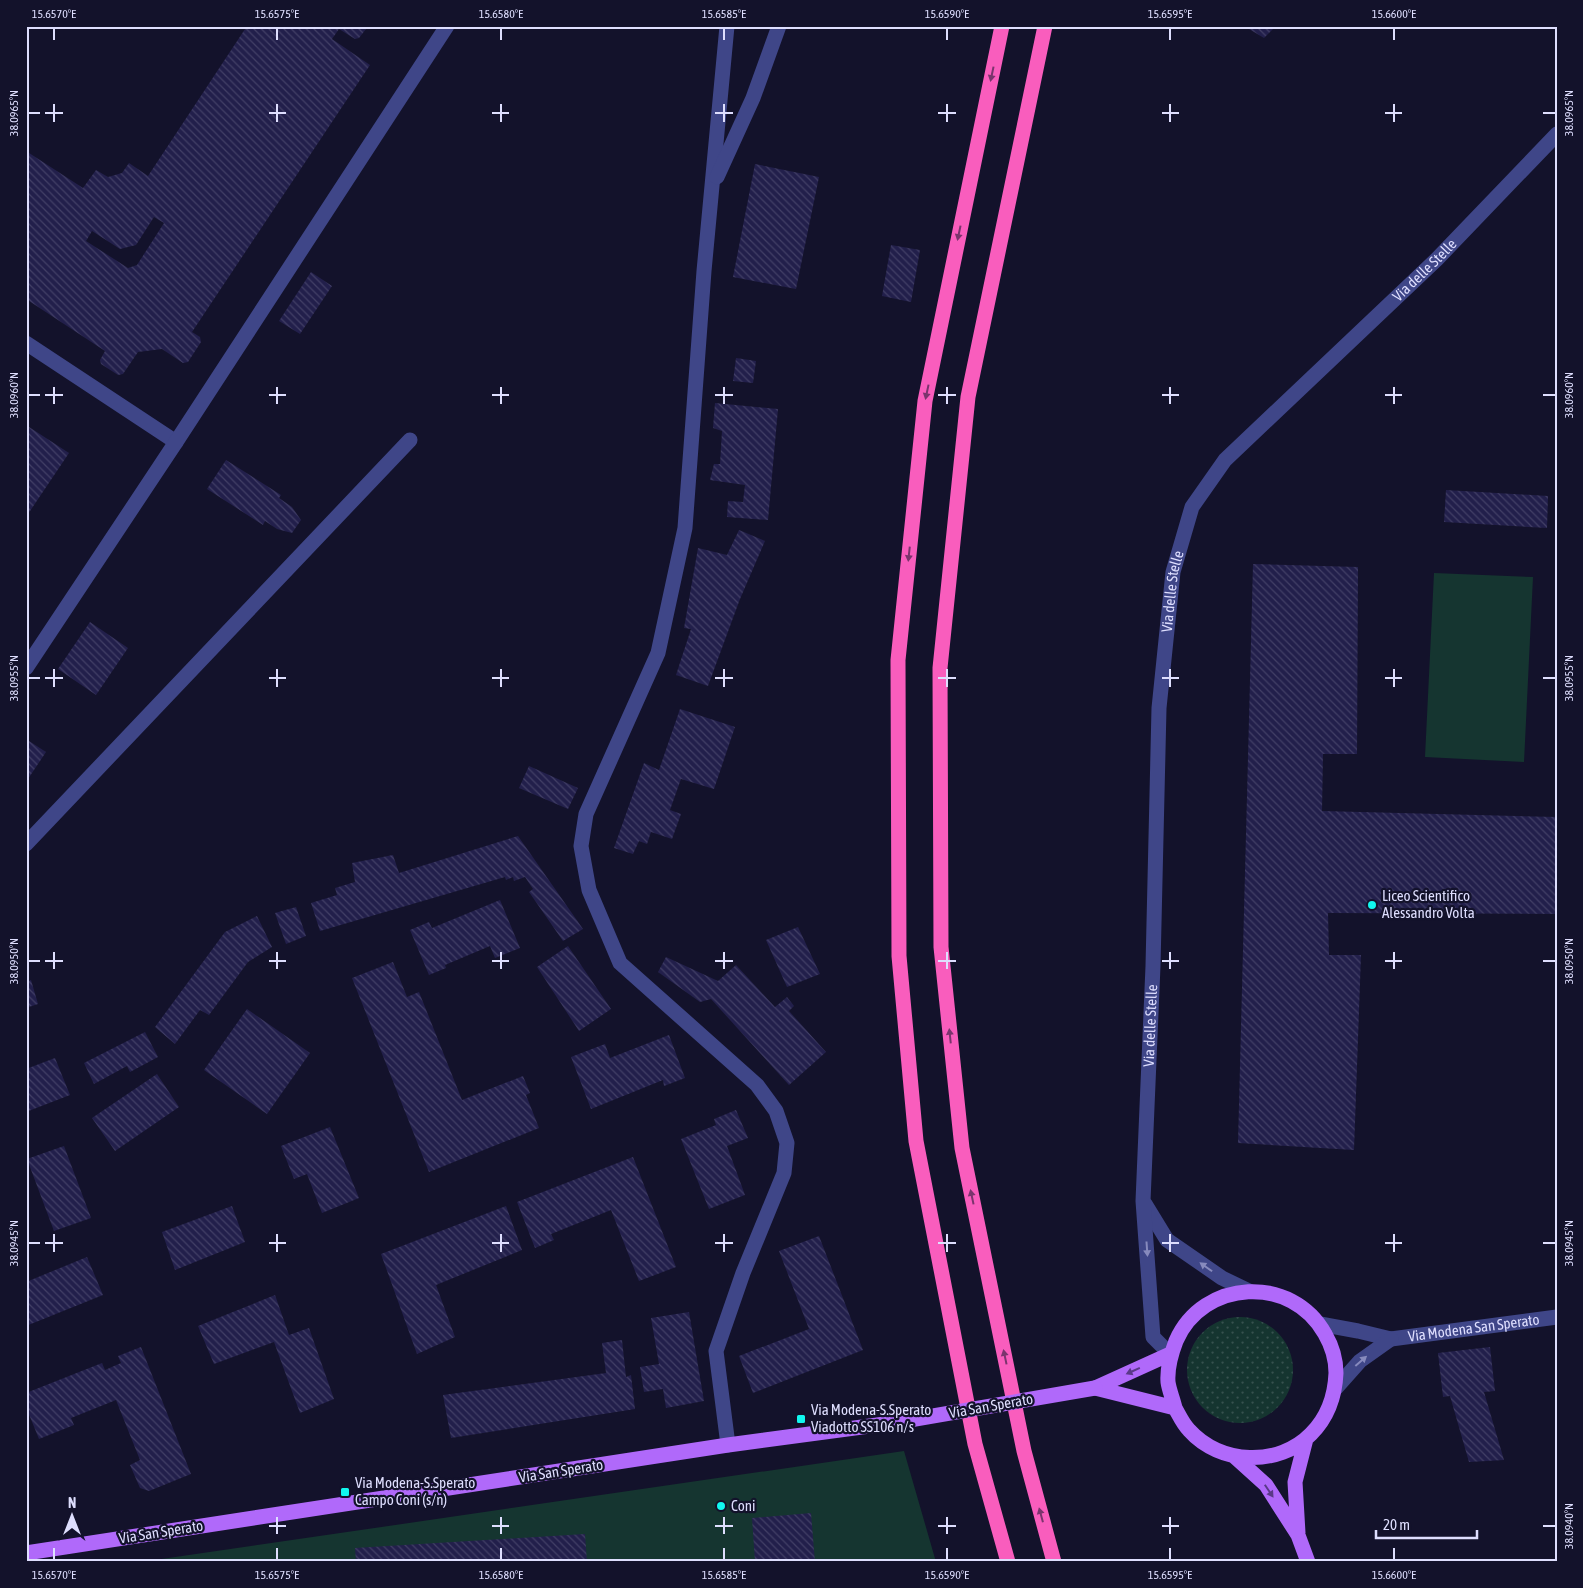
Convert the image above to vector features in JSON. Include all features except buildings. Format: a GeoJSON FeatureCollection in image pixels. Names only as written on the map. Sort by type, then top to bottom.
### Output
{"type":"FeatureCollection","features":[{"type":"Feature","properties":{"kind":"highway"},"geometry":{"type":"LineString","coordinates":[[1002,26],[925,401],[898,660],[899,956],[916,1141],[975,1444],[1008,1562]]}},
{"type":"Feature","properties":{"kind":"highway"},"geometry":{"type":"LineString","coordinates":[[1045,26],[968,397],[940,668],[941,947],[962,1148],[1024,1451],[1054,1562]]}},
{"type":"Feature","properties":{"kind":"main road"},"geometry":{"type":"LineString","coordinates":[[1249,1291],[1276,1294],[1300,1305],[1320,1324],[1331,1344],[1336,1365],[1336,1388],[1330,1407],[1320,1425],[1306,1439],[1285,1452],[1260,1458],[1235,1457],[1210,1447],[1189,1430],[1175,1408],[1168,1381],[1170,1354],[1181,1330],[1199,1310],[1222,1296],[1249,1291]]}},
{"type":"Feature","properties":{"kind":"main road"},"geometry":{"type":"LineString","coordinates":[[1095,1388],[1170,1354]]}},
{"type":"Feature","properties":{"kind":"main road","name":"Via San Sperato"},"geometry":{"type":"LineString","coordinates":[[26,1553],[728,1445],[892,1423],[1095,1388]]}},
{"type":"Feature","properties":{"kind":"main road"},"geometry":{"type":"LineString","coordinates":[[1095,1388],[1175,1408]]}},
{"type":"Feature","properties":{"kind":"main road"},"geometry":{"type":"LineString","coordinates":[[1298,1535],[1296,1482],[1306,1439]]}},
{"type":"Feature","properties":{"kind":"main road"},"geometry":{"type":"LineString","coordinates":[[1235,1457],[1266,1485],[1298,1535],[1308,1562]]}},
{"type":"Feature","properties":{"kind":"street"},"geometry":{"type":"LineString","coordinates":[[26,668],[176,442],[447,26]]}},
{"type":"Feature","properties":{"kind":"street"},"geometry":{"type":"LineString","coordinates":[[727,26],[704,271],[685,528],[658,653],[586,814],[581,846],[589,890],[620,963],[757,1085],[776,1111],[787,1143],[784,1173],[743,1272],[716,1351],[728,1445]]}},
{"type":"Feature","properties":{"kind":"street"},"geometry":{"type":"LineString","coordinates":[[712,187],[753,98],[779,26]]}},
{"type":"Feature","properties":{"kind":"street","name":"Via delle Stelle"},"geometry":{"type":"LineString","coordinates":[[1170,1354],[1152,1338],[1143,1201],[1154,966],[1159,708],[1173,572],[1192,507],[1225,460],[1437,259],[1557,134]]}},
{"type":"Feature","properties":{"kind":"street"},"geometry":{"type":"LineString","coordinates":[[26,343],[176,442]]}},
{"type":"Feature","properties":{"kind":"street"},"geometry":{"type":"LineString","coordinates":[[26,844],[410,440]]}},
{"type":"Feature","properties":{"kind":"street"},"geometry":{"type":"LineString","coordinates":[[1143,1201],[1167,1240],[1222,1278],[1249,1291]]}},
{"type":"Feature","properties":{"kind":"street","name":"Via Modena San Sperato"},"geometry":{"type":"LineString","coordinates":[[1391,1339],[1557,1317]]}},
{"type":"Feature","properties":{"kind":"street"},"geometry":{"type":"LineString","coordinates":[[1320,1324],[1391,1339]]}},
{"type":"Feature","properties":{"kind":"street"},"geometry":{"type":"LineString","coordinates":[[1336,1388],[1360,1361],[1391,1339]]}},
{"type":"Feature","properties":{"kind":"green space"},"geometry":{"type":"Polygon","coordinates":[[[1434,573],[1533,577],[1524,762],[1425,757],[1434,573]]]}},
{"type":"Feature","properties":{"kind":"green space"},"geometry":{"type":"Polygon","coordinates":[[[1240,1317],[1260,1321],[1277,1333],[1289,1350],[1293,1370],[1289,1390],[1277,1407],[1260,1419],[1240,1423],[1220,1419],[1203,1407],[1191,1390],[1187,1370],[1191,1350],[1203,1333],[1220,1321],[1240,1317]]]}},
{"type":"Feature","properties":{"kind":"green space","name":"Coni"},"geometry":{"type":"Polygon","coordinates":[[[904,1451],[936,1562],[141,1562],[904,1451]]]}},
{"type":"Feature","properties":{"kind":"place","name":"Liceo Scientifico Alessandro Volta"},"geometry":{"type":"Point","coordinates":[1372,905]}},
{"type":"Feature","properties":{"kind":"place","name":"Via Modena-S.Sperato Viadotto SS106 n/s"},"geometry":{"type":"Point","coordinates":[801,1419]}},
{"type":"Feature","properties":{"kind":"place","name":"Via Modena-S.Sperato Campo Coni (s/n)"},"geometry":{"type":"Point","coordinates":[345,1492]}},
{"type":"Feature","properties":{"kind":"place","name":"Coni"},"geometry":{"type":"Point","coordinates":[721,1506]}}]}
